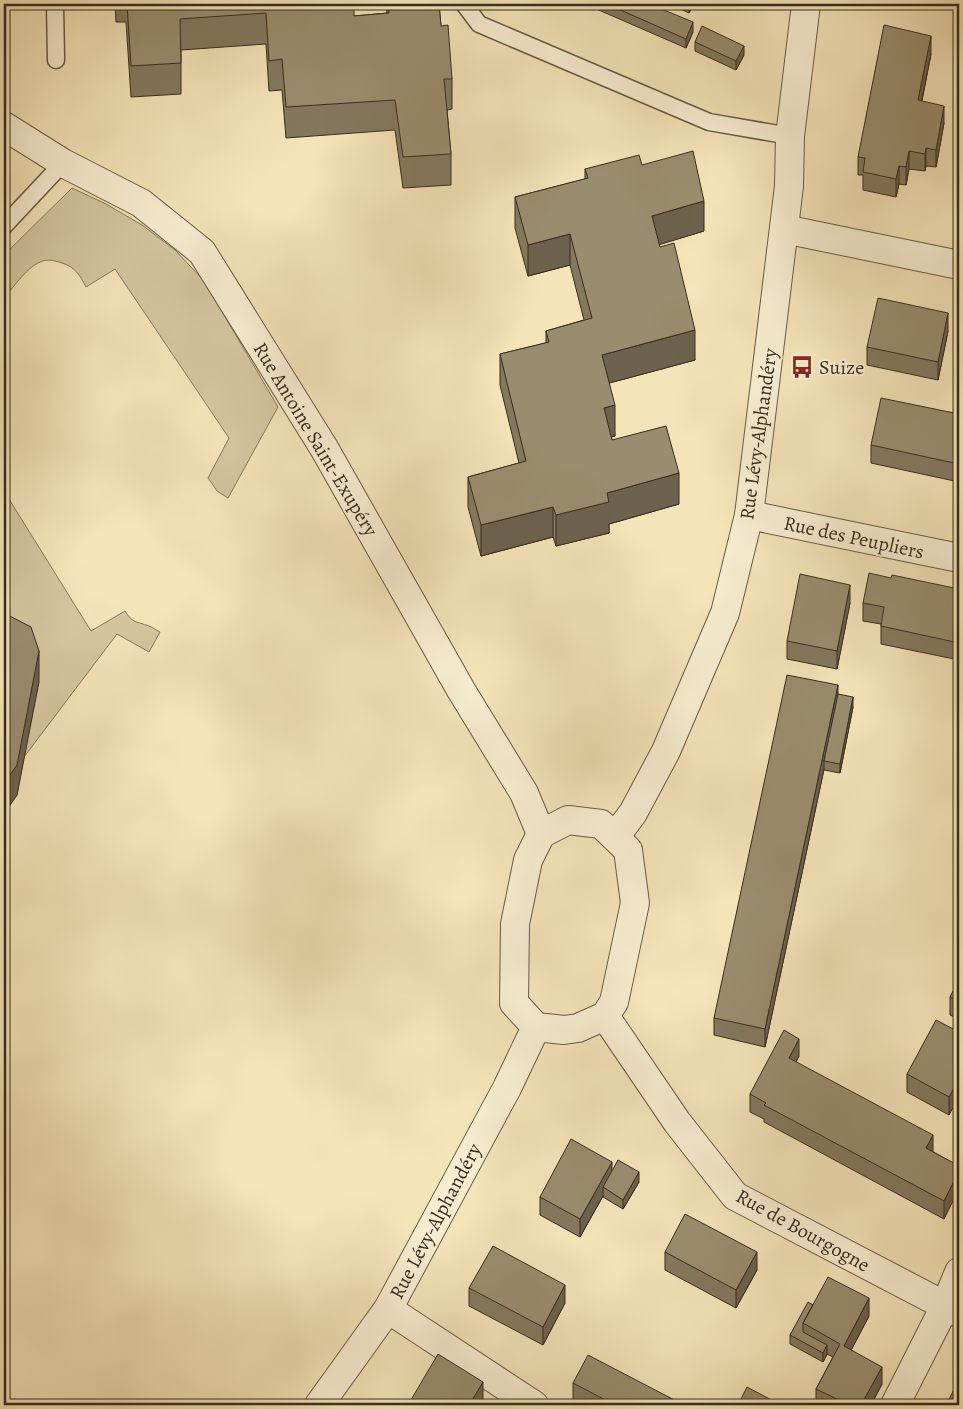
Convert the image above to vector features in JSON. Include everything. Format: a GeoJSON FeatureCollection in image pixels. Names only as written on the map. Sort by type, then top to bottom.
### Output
{"type":"FeatureCollection","features":[{"type":"Feature","properties":{"kind":"street","name":"Rue Lévy-Alphandéry"},"geometry":{"type":"LineString","coordinates":[[615,837],[633,813],[666,751],[725,613],[749,515],[789,186],[790,136],[806,4]]}},
{"type":"Feature","properties":{"kind":"street","name":"Rue Antoine Saint-Exupéry"},"geometry":{"type":"LineString","coordinates":[[4,126],[63,163],[141,203],[202,252],[324,448],[461,690],[524,793],[541,834]]}},
{"type":"Feature","properties":{"kind":"street"},"geometry":{"type":"LineString","coordinates":[[784,229],[959,265]]}},
{"type":"Feature","properties":{"kind":"street","name":"Rue des Peupliers"},"geometry":{"type":"LineString","coordinates":[[749,515],[959,558]]}},
{"type":"Feature","properties":{"kind":"street"},"geometry":{"type":"LineString","coordinates":[[568,820],[601,824],[615,837],[628,850],[635,903],[614,1002],[605,1016],[578,1028],[564,1030],[536,1026],[514,1003],[515,924],[528,860],[541,834],[568,820]]}},
{"type":"Feature","properties":{"kind":"street","name":"Rue de Bourgogne"},"geometry":{"type":"LineString","coordinates":[[605,1016],[677,1122],[735,1196],[952,1310]]}},
{"type":"Feature","properties":{"kind":"street","name":"Rue Lévy-Alphandéry"},"geometry":{"type":"LineString","coordinates":[[319,1405],[388,1309],[507,1088],[536,1026]]}},
{"type":"Feature","properties":{"kind":"street"},"geometry":{"type":"LineString","coordinates":[[895,1405],[952,1310],[959,1272]]}},
{"type":"Feature","properties":{"kind":"street"},"geometry":{"type":"LineString","coordinates":[[388,1309],[534,1405]]}},
{"type":"Feature","properties":{"kind":"lane"},"geometry":{"type":"LineString","coordinates":[[55,4],[56,60]]}},
{"type":"Feature","properties":{"kind":"lane"},"geometry":{"type":"LineString","coordinates":[[464,4],[479,24],[709,122],[790,136]]}},
{"type":"Feature","properties":{"kind":"lane"},"geometry":{"type":"LineString","coordinates":[[4,226],[63,163]]}},
{"type":"Feature","properties":{"kind":"shaded area"},"geometry":{"type":"Polygon","coordinates":[[[72,188],[106,204],[142,225],[175,250],[204,281],[278,407],[228,498],[217,491],[208,478],[229,438],[115,269],[86,287],[74,269],[55,261],[43,261],[32,267],[4,298],[4,255],[72,188]]]}},
{"type":"Feature","properties":{"kind":"shaded area"},"geometry":{"type":"Polygon","coordinates":[[[4,491],[91,631],[125,611],[133,620],[160,632],[149,652],[117,634],[24,757],[17,795],[4,813],[4,491]]]}},
{"type":"Feature","properties":{"kind":"building"},"geometry":{"type":"Polygon","coordinates":[[[127,4],[301,4],[301,6],[354,4],[354,16],[389,13],[389,4],[439,4],[441,26],[448,25],[452,79],[444,79],[451,154],[403,157],[395,100],[286,107],[282,59],[269,61],[266,13],[180,19],[181,63],[131,66],[127,4]]]}},
{"type":"Feature","properties":{"kind":"building"},"geometry":{"type":"Polygon","coordinates":[[[607,4],[649,4],[693,22],[686,39],[607,4]]]}},
{"type":"Feature","properties":{"kind":"building"},"geometry":{"type":"Polygon","coordinates":[[[884,25],[931,36],[918,100],[944,106],[936,150],[926,148],[925,154],[909,151],[906,167],[899,166],[896,179],[863,172],[865,158],[858,157],[884,25]]]}},
{"type":"Feature","properties":{"kind":"building"},"geometry":{"type":"Polygon","coordinates":[[[702,26],[744,46],[736,61],[695,42],[702,26]]]}},
{"type":"Feature","properties":{"kind":"building"},"geometry":{"type":"Polygon","coordinates":[[[693,151],[704,201],[652,216],[660,247],[674,243],[695,330],[602,355],[615,405],[604,408],[612,440],[666,426],[679,473],[607,493],[609,502],[556,515],[553,507],[481,525],[468,477],[526,461],[500,354],[549,342],[546,331],[592,318],[570,234],[528,245],[515,197],[588,178],[585,169],[639,155],[642,165],[693,151]]]}},
{"type":"Feature","properties":{"kind":"building"},"geometry":{"type":"Polygon","coordinates":[[[878,298],[948,313],[938,362],[867,347],[878,298]]]}},
{"type":"Feature","properties":{"kind":"building"},"geometry":{"type":"Polygon","coordinates":[[[881,398],[959,414],[959,464],[871,445],[881,398]]]}},
{"type":"Feature","properties":{"kind":"building"},"geometry":{"type":"Polygon","coordinates":[[[869,573],[891,578],[892,575],[959,589],[959,643],[881,626],[884,607],[863,603],[869,573]]]}},
{"type":"Feature","properties":{"kind":"building"},"geometry":{"type":"Polygon","coordinates":[[[800,574],[850,585],[837,651],[787,641],[800,574]]]}},
{"type":"Feature","properties":{"kind":"building"},"geometry":{"type":"Polygon","coordinates":[[[4,613],[31,627],[39,651],[17,765],[4,783],[4,613]]]}},
{"type":"Feature","properties":{"kind":"building"},"geometry":{"type":"Polygon","coordinates":[[[787,675],[838,685],[765,1029],[714,1018],[787,675]]]}},
{"type":"Feature","properties":{"kind":"building"},"geometry":{"type":"Polygon","coordinates":[[[838,694],[853,697],[840,764],[824,761],[838,694]]]}},
{"type":"Feature","properties":{"kind":"building"},"geometry":{"type":"Polygon","coordinates":[[[959,980],[959,1002],[950,997],[959,980]]]}},
{"type":"Feature","properties":{"kind":"building"},"geometry":{"type":"Polygon","coordinates":[[[936,1020],[959,1032],[959,1079],[949,1097],[907,1074],[936,1020]]]}},
{"type":"Feature","properties":{"kind":"building"},"geometry":{"type":"Polygon","coordinates":[[[784,1030],[799,1039],[789,1058],[933,1135],[926,1148],[959,1166],[959,1171],[944,1201],[764,1105],[766,1103],[750,1094],[784,1030]]]}},
{"type":"Feature","properties":{"kind":"building"},"geometry":{"type":"Polygon","coordinates":[[[571,1139],[612,1162],[580,1219],[540,1197],[571,1139]]]}},
{"type":"Feature","properties":{"kind":"building"},"geometry":{"type":"Polygon","coordinates":[[[618,1160],[639,1172],[623,1200],[603,1187],[618,1160]]]}},
{"type":"Feature","properties":{"kind":"building"},"geometry":{"type":"Polygon","coordinates":[[[685,1214],[757,1252],[736,1290],[665,1252],[685,1214]]]}},
{"type":"Feature","properties":{"kind":"building"},"geometry":{"type":"Polygon","coordinates":[[[493,1246],[565,1285],[543,1327],[469,1288],[493,1246]]]}},
{"type":"Feature","properties":{"kind":"building"},"geometry":{"type":"Polygon","coordinates":[[[828,1277],[869,1298],[844,1346],[882,1367],[861,1405],[849,1405],[816,1389],[840,1344],[803,1323],[828,1277]]]}},
{"type":"Feature","properties":{"kind":"building"},"geometry":{"type":"Polygon","coordinates":[[[808,1302],[813,1305],[803,1323],[803,1332],[827,1345],[823,1353],[790,1335],[808,1302]]]}},
{"type":"Feature","properties":{"kind":"building"},"geometry":{"type":"Polygon","coordinates":[[[438,1354],[483,1382],[469,1405],[408,1405],[438,1354]]]}},
{"type":"Feature","properties":{"kind":"building"},"geometry":{"type":"Polygon","coordinates":[[[588,1355],[684,1405],[615,1405],[573,1383],[588,1355]]]}},
{"type":"Feature","properties":{"kind":"building"},"geometry":{"type":"Polygon","coordinates":[[[959,1380],[959,1405],[946,1405],[959,1380]]]}},
{"type":"Feature","properties":{"kind":"building"},"geometry":{"type":"Polygon","coordinates":[[[747,1387],[781,1405],[738,1405],[747,1387]]]}},
{"type":"Feature","properties":{"kind":"place","name":"Suize"},"geometry":{"type":"Point","coordinates":[802,367]}}]}
